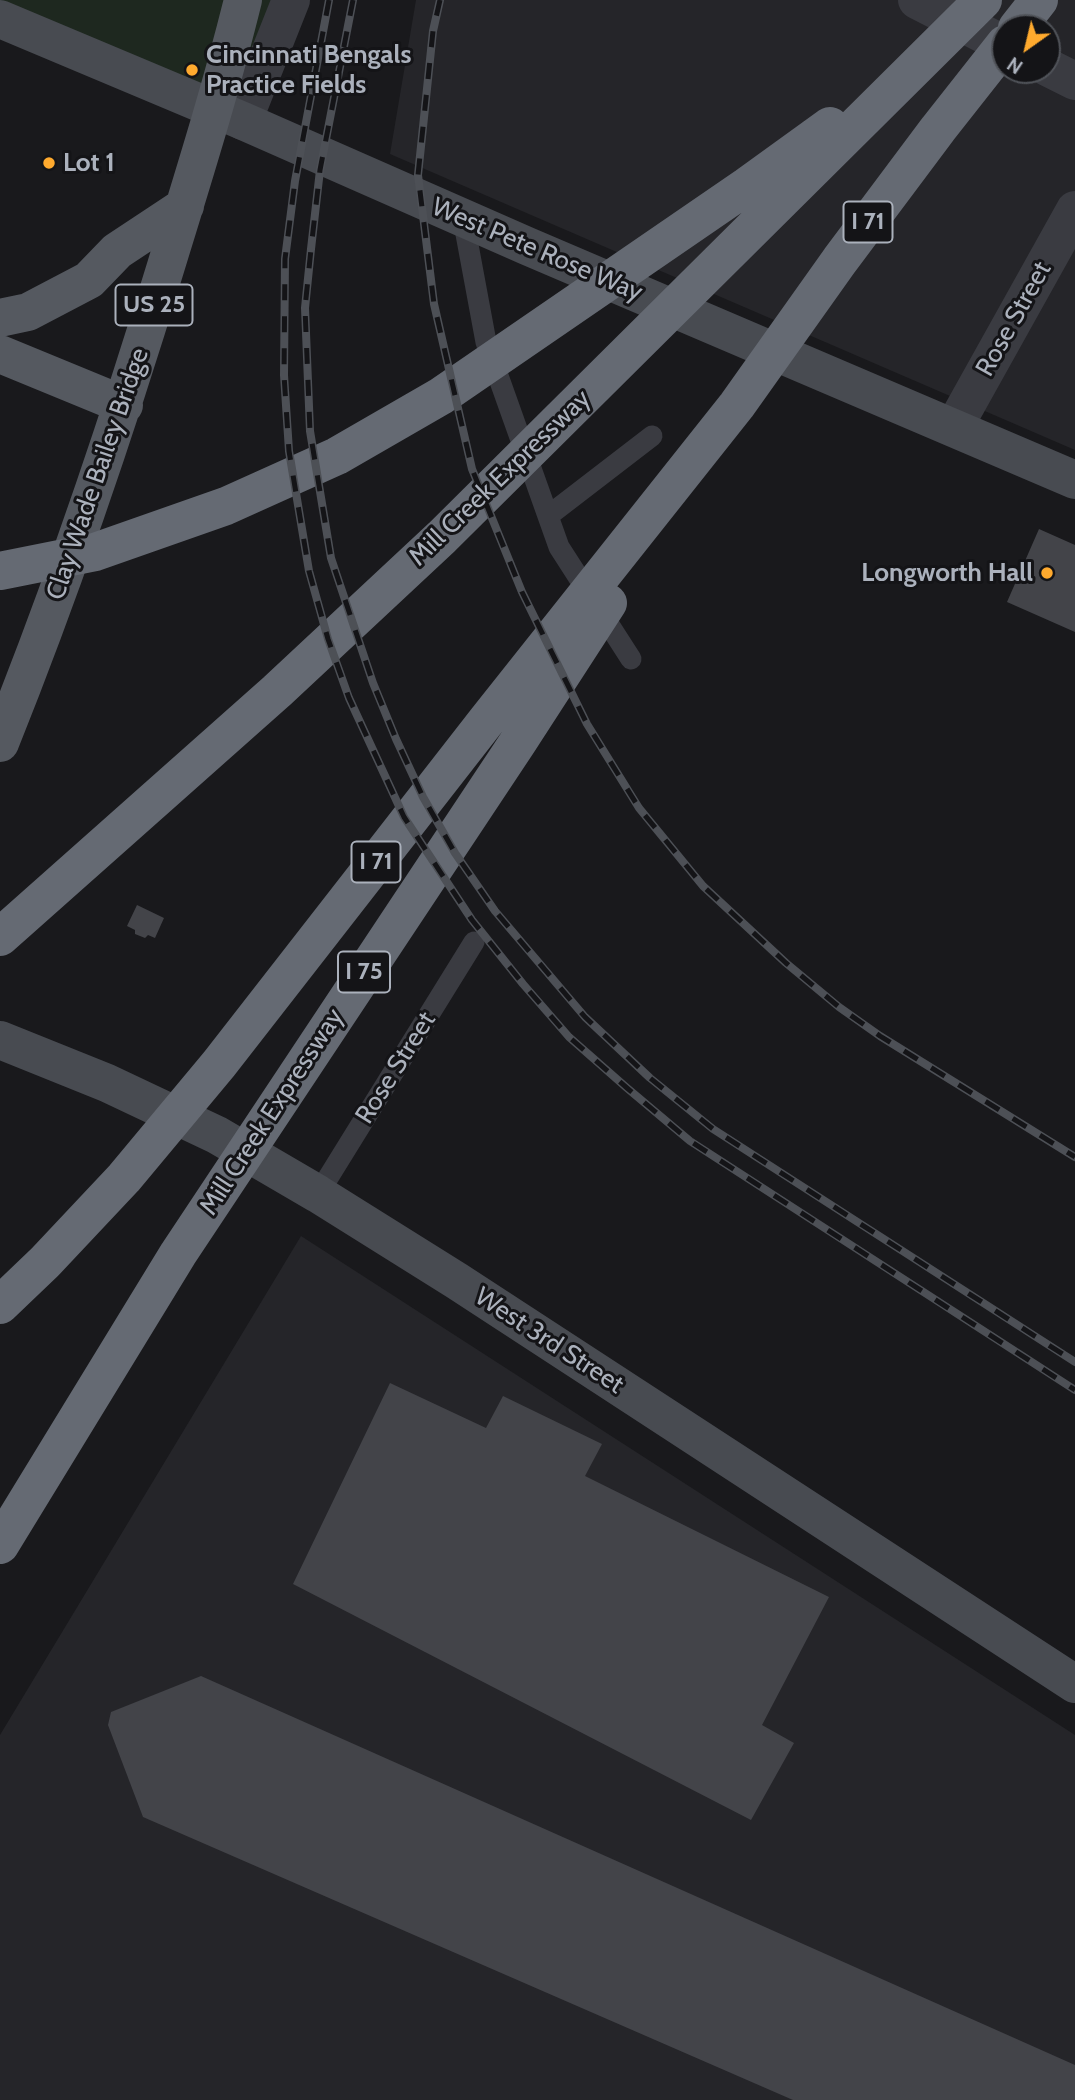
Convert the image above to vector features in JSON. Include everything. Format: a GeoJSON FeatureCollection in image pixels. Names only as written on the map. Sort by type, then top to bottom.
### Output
{"type":"FeatureCollection","features":[{"type":"Feature","properties":{"kind":"highway","name":"Mill Creek Expressway"},"geometry":{"type":"LineString","coordinates":[[5,931],[277,691],[442,537],[983,0]]}},
{"type":"Feature","properties":{"kind":"highway"},"geometry":{"type":"LineString","coordinates":[[1028,14],[1039,0]]}},
{"type":"Feature","properties":{"kind":"highway"},"geometry":{"type":"LineString","coordinates":[[0,571],[95,552],[226,506],[337,456],[441,396],[747,186],[941,44]]}},
{"type":"Feature","properties":{"kind":"highway","name":"I 71"},"geometry":{"type":"LineString","coordinates":[[0,1306],[86,1220],[160,1138],[737,405],[840,260],[991,62]]}},
{"type":"Feature","properties":{"kind":"highway","name":"Mill Creek Expressway"},"geometry":{"type":"LineString","coordinates":[[0,1545],[178,1254],[518,742],[737,405]]}},
{"type":"Feature","properties":{"kind":"main road","name":"Clay Wade Bailey Bridge"},"geometry":{"type":"LineString","coordinates":[[0,743],[92,499],[124,405],[185,206],[243,0]]}},
{"type":"Feature","properties":{"kind":"main road","name":"West Pete Rose Way"},"geometry":{"type":"LineString","coordinates":[[0,19],[1075,480]]}},
{"type":"Feature","properties":{"kind":"main road"},"geometry":{"type":"LineString","coordinates":[[0,318],[28,312],[89,280],[117,251],[185,206]]}},
{"type":"Feature","properties":{"kind":"main road"},"geometry":{"type":"LineString","coordinates":[[0,354],[124,405]]}},
{"type":"Feature","properties":{"kind":"main road","name":"West 3rd Street"},"geometry":{"type":"LineString","coordinates":[[0,1040],[107,1083],[217,1135],[318,1194],[457,1281],[1075,1684]]}},
{"type":"Feature","properties":{"kind":"street"},"geometry":{"type":"LineString","coordinates":[[243,121],[291,0]]}},
{"type":"Feature","properties":{"kind":"street"},"geometry":{"type":"LineString","coordinates":[[918,0],[991,37]]}},
{"type":"Feature","properties":{"kind":"street","name":"Rose Street"},"geometry":{"type":"LineString","coordinates":[[954,427],[1075,210]]}},
{"type":"Feature","properties":{"kind":"lane"},"geometry":{"type":"LineString","coordinates":[[463,218],[486,342],[559,547],[631,659]]}},
{"type":"Feature","properties":{"kind":"lane"},"geometry":{"type":"LineString","coordinates":[[548,516],[653,436]]}},
{"type":"Feature","properties":{"kind":"lane","name":"Rose Street"},"geometry":{"type":"LineString","coordinates":[[318,1194],[474,942]]}},
{"type":"Feature","properties":{"kind":"shaded area"},"geometry":{"type":"Polygon","coordinates":[[[416,0],[1075,0],[1075,450],[390,154],[416,0]]]}},
{"type":"Feature","properties":{"kind":"shaded area"},"geometry":{"type":"Polygon","coordinates":[[[301,1236],[1075,1735],[1075,2100],[0,2100],[0,1735],[301,1236]]]}},
{"type":"Feature","properties":{"kind":"green space","name":"Cincinnati Bengals Practice Fields"},"geometry":{"type":"Polygon","coordinates":[[[0,0],[291,0],[243,121],[0,19],[0,0]]]}},
{"type":"Feature","properties":{"kind":"building","name":"Longworth Hall"},"geometry":{"type":"Polygon","coordinates":[[[1039,529],[1075,545],[1075,632],[1007,602],[1039,529]]]}},
{"type":"Feature","properties":{"kind":"building"},"geometry":{"type":"Polygon","coordinates":[[[137,905],[164,918],[155,938],[135,934],[135,930],[127,926],[137,905]]]}},
{"type":"Feature","properties":{"kind":"building"},"geometry":{"type":"Polygon","coordinates":[[[390,1383],[486,1428],[503,1396],[602,1444],[585,1476],[829,1597],[762,1725],[794,1743],[751,1820],[293,1584],[390,1383]]]}},
{"type":"Feature","properties":{"kind":"building"},"geometry":{"type":"Polygon","coordinates":[[[201,1676],[1075,2065],[1075,2100],[793,2100],[143,1817],[108,1725],[111,1712],[201,1676]]]}},
{"type":"Feature","properties":{"kind":"railway"},"geometry":{"type":"LineString","coordinates":[[329,0],[295,181],[285,259],[284,375],[289,451],[309,571],[328,639],[349,698],[404,817],[472,920],[523,984],[569,1037],[627,1088],[690,1141],[1075,1390]]}},
{"type":"Feature","properties":{"kind":"railway"},"geometry":{"type":"LineString","coordinates":[[353,0],[320,170],[305,308],[310,431],[331,558],[373,683],[423,797],[455,853],[495,911],[585,1017],[650,1078],[713,1129],[1075,1362]]}},
{"type":"Feature","properties":{"kind":"railway"},"geometry":{"type":"LineString","coordinates":[[440,0],[433,31],[418,175],[434,304],[472,469],[522,592],[587,724],[639,808],[703,886],[786,963],[839,1007],[880,1036],[1075,1157]]}},
{"type":"Feature","properties":{"kind":"place","name":"Cincinnati Bengals Practice Fields"},"geometry":{"type":"Point","coordinates":[192,70]}},
{"type":"Feature","properties":{"kind":"place","name":"Lot 1"},"geometry":{"type":"Point","coordinates":[49,163]}},
{"type":"Feature","properties":{"kind":"place","name":"Longworth Hall"},"geometry":{"type":"Point","coordinates":[1047,573]}}]}
